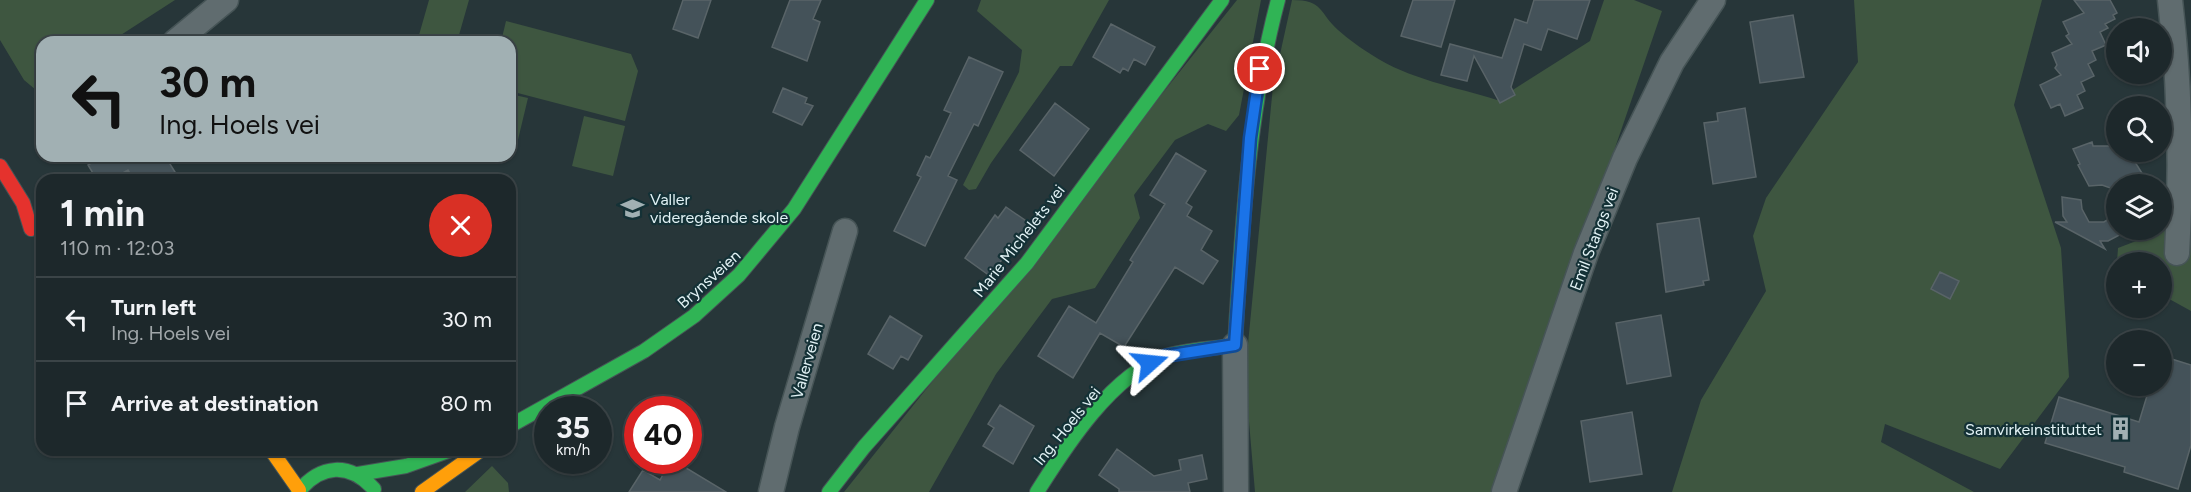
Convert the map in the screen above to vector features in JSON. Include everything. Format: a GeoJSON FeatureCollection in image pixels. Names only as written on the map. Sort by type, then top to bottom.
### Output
{"type":"FeatureCollection","features":[{"type":"Feature","properties":{"kind":"street"},"geometry":{"type":"LineString","coordinates":[[182,36],[226,0]]}},
{"type":"Feature","properties":{"kind":"street","name":"Brynsveien"},"geometry":{"type":"LineString","coordinates":[[516,423],[661,340],[704,308],[738,277],[770,242],[799,204],[855,110],[927,0]]}},
{"type":"Feature","properties":{"kind":"street","name":"Marie Michelets vei"},"geometry":{"type":"LineString","coordinates":[[829,492],[864,447],[1027,263],[1222,0]]}},
{"type":"Feature","properties":{"kind":"street"},"geometry":{"type":"LineString","coordinates":[[1236,492],[1235,345],[1250,138],[1260,69],[1278,0]]}},
{"type":"Feature","properties":{"kind":"street","name":"Emil Stangs vei"},"geometry":{"type":"LineString","coordinates":[[1504,492],[1586,254],[1625,159],[1672,62],[1713,0]]}},
{"type":"Feature","properties":{"kind":"street"},"geometry":{"type":"LineString","coordinates":[[2170,0],[2179,111],[2181,187],[2177,253]]}},
{"type":"Feature","properties":{"kind":"street"},"geometry":{"type":"LineString","coordinates":[[0,166],[23,203],[36,235]]}},
{"type":"Feature","properties":{"kind":"street"},"geometry":{"type":"LineString","coordinates":[[11,212],[32,229]]}},
{"type":"Feature","properties":{"kind":"street","name":"Vallerveien"},"geometry":{"type":"LineString","coordinates":[[771,492],[787,428],[845,231]]}},
{"type":"Feature","properties":{"kind":"street","name":"Ing. Hoels vei"},"geometry":{"type":"LineString","coordinates":[[1036,492],[1054,464],[1135,371],[1165,356],[1235,345]]}},
{"type":"Feature","properties":{"kind":"street"},"geometry":{"type":"LineString","coordinates":[[275,456],[298,491],[320,472],[333,469],[358,474],[369,482],[376,492]]}},
{"type":"Feature","properties":{"kind":"street"},"geometry":{"type":"LineString","coordinates":[[358,474],[382,474],[435,456]]}},
{"type":"Feature","properties":{"kind":"street"},"geometry":{"type":"LineString","coordinates":[[422,492],[473,456]]}},
{"type":"Feature","properties":{"kind":"street"},"geometry":{"type":"LineString","coordinates":[[323,457],[333,469]]}},
{"type":"Feature","properties":{"kind":"green space"},"geometry":{"type":"Polygon","coordinates":[[[0,0],[175,0],[119,36],[36,36],[36,90],[24,80],[0,40],[0,0]]]}},
{"type":"Feature","properties":{"kind":"green space"},"geometry":{"type":"Polygon","coordinates":[[[429,0],[469,0],[459,36],[419,36],[429,0]]]}},
{"type":"Feature","properties":{"kind":"green space"},"geometry":{"type":"Polygon","coordinates":[[[981,0],[1109,0],[1072,66],[1060,66],[991,163],[976,189],[969,190],[963,185],[1019,72],[1022,50],[977,11],[981,0]]]}},
{"type":"Feature","properties":{"kind":"green space"},"geometry":{"type":"Polygon","coordinates":[[[1237,0],[1261,0],[1239,115],[1226,131],[1208,124],[1175,140],[1134,195],[1140,218],[1095,288],[1052,299],[996,374],[929,492],[844,492],[1237,0]]]}},
{"type":"Feature","properties":{"kind":"green space"},"geometry":{"type":"Polygon","coordinates":[[[1292,0],[1316,5],[1342,33],[1386,63],[1433,82],[1497,100],[1590,41],[1604,0],[1634,0],[1662,11],[1497,492],[1255,492],[1245,375],[1273,86],[1292,0]]]}},
{"type":"Feature","properties":{"kind":"green space"},"geometry":{"type":"Polygon","coordinates":[[[1854,0],[2042,0],[2014,105],[2061,248],[2069,377],[2000,469],[1885,424],[1881,442],[1974,492],[1672,492],[1701,400],[1766,291],[1753,236],[1766,198],[1858,62],[1854,0]]]}},
{"type":"Feature","properties":{"kind":"green space"},"geometry":{"type":"Polygon","coordinates":[[[506,21],[631,54],[638,71],[625,121],[516,93],[516,36],[502,36],[506,21]]]}},
{"type":"Feature","properties":{"kind":"green space"},"geometry":{"type":"Polygon","coordinates":[[[516,95],[528,98],[516,148],[516,95]]]}},
{"type":"Feature","properties":{"kind":"green space"},"geometry":{"type":"Polygon","coordinates":[[[584,116],[625,126],[613,176],[572,166],[584,116]]]}},
{"type":"Feature","properties":{"kind":"green space"},"geometry":{"type":"Polygon","coordinates":[[[2191,230],[2191,311],[2172,301],[2172,252],[2118,252],[2118,248],[2139,240],[2172,240],[2172,231],[2191,230]]]}},
{"type":"Feature","properties":{"kind":"green space"},"geometry":{"type":"Polygon","coordinates":[[[492,466],[508,483],[509,492],[465,492],[492,466]]]}},
{"type":"Feature","properties":{"kind":"building"},"geometry":{"type":"Polygon","coordinates":[[[683,0],[711,0],[698,38],[673,29],[683,0]]]}},
{"type":"Feature","properties":{"kind":"building"},"geometry":{"type":"Polygon","coordinates":[[[790,0],[821,0],[813,19],[820,22],[807,61],[772,47],[790,0]]]}},
{"type":"Feature","properties":{"kind":"building"},"geometry":{"type":"Polygon","coordinates":[[[1413,0],[1455,0],[1441,47],[1401,36],[1413,0]]]}},
{"type":"Feature","properties":{"kind":"building"},"geometry":{"type":"Polygon","coordinates":[[[1534,0],[1590,0],[1577,39],[1548,29],[1541,50],[1524,44],[1511,87],[1515,95],[1500,103],[1474,56],[1467,81],[1441,75],[1450,44],[1502,58],[1515,19],[1527,23],[1534,0]]]}},
{"type":"Feature","properties":{"kind":"building"},"geometry":{"type":"Polygon","coordinates":[[[2074,0],[2110,0],[2117,13],[2113,15],[2114,18],[2106,18],[2106,29],[2100,32],[2106,45],[2092,51],[2096,60],[2088,64],[2094,76],[2081,82],[2085,91],[2077,95],[2083,108],[2065,116],[2060,104],[2051,108],[2040,85],[2061,75],[2055,68],[2057,65],[2052,53],[2072,44],[2066,36],[2069,34],[2063,22],[2084,13],[2074,0]]]}},
{"type":"Feature","properties":{"kind":"building"},"geometry":{"type":"Polygon","coordinates":[[[1793,15],[1804,77],[1760,83],[1750,22],[1793,15]]]}},
{"type":"Feature","properties":{"kind":"building"},"geometry":{"type":"Polygon","coordinates":[[[1111,24],[1155,47],[1145,65],[1134,59],[1128,71],[1123,68],[1120,73],[1093,57],[1111,24]]]}},
{"type":"Feature","properties":{"kind":"building"},"geometry":{"type":"Polygon","coordinates":[[[969,57],[1003,72],[978,126],[974,124],[948,176],[957,180],[925,246],[894,231],[921,177],[917,175],[926,156],[930,158],[951,113],[944,110],[969,57]]]}},
{"type":"Feature","properties":{"kind":"building"},"geometry":{"type":"Polygon","coordinates":[[[783,88],[807,98],[805,103],[813,106],[802,125],[773,112],[783,88]]]}},
{"type":"Feature","properties":{"kind":"building"},"geometry":{"type":"Polygon","coordinates":[[[1055,103],[1089,129],[1054,176],[1020,150],[1055,103]]]}},
{"type":"Feature","properties":{"kind":"building"},"geometry":{"type":"Polygon","coordinates":[[[1745,108],[1756,177],[1713,184],[1704,123],[1718,121],[1717,113],[1745,108]]]}},
{"type":"Feature","properties":{"kind":"building"},"geometry":{"type":"Polygon","coordinates":[[[2092,142],[2093,146],[2106,146],[2106,162],[2135,162],[2142,174],[2106,174],[2106,186],[2089,186],[2073,149],[2092,142]]]}},
{"type":"Feature","properties":{"kind":"building"},"geometry":{"type":"Polygon","coordinates":[[[1176,153],[1206,171],[1186,203],[1192,207],[1187,216],[1212,231],[1201,250],[1218,261],[1203,284],[1175,267],[1124,347],[1100,333],[1073,378],[1038,356],[1069,306],[1096,323],[1133,262],[1130,260],[1165,204],[1150,195],[1176,153]]]}},
{"type":"Feature","properties":{"kind":"building"},"geometry":{"type":"Polygon","coordinates":[[[93,162],[169,162],[176,174],[130,174],[128,170],[121,174],[93,174],[88,165],[93,162]]]}},
{"type":"Feature","properties":{"kind":"building"},"geometry":{"type":"Polygon","coordinates":[[[2062,197],[2081,200],[2082,209],[2089,222],[2106,221],[2106,240],[2110,240],[2100,241],[2105,249],[2055,222],[2067,222],[2063,216],[2062,197]]]}},
{"type":"Feature","properties":{"kind":"building"},"geometry":{"type":"Polygon","coordinates":[[[1006,207],[1032,225],[1020,241],[1017,239],[990,276],[965,258],[995,215],[998,218],[1006,207]]]}},
{"type":"Feature","properties":{"kind":"building"},"geometry":{"type":"Polygon","coordinates":[[[1699,218],[1709,280],[1703,281],[1704,285],[1666,292],[1657,224],[1699,218]]]}},
{"type":"Feature","properties":{"kind":"building"},"geometry":{"type":"Polygon","coordinates":[[[1940,272],[1959,281],[1950,299],[1931,289],[1940,272]]]}},
{"type":"Feature","properties":{"kind":"building"},"geometry":{"type":"Polygon","coordinates":[[[1661,315],[1671,376],[1627,384],[1616,323],[1661,315]]]}},
{"type":"Feature","properties":{"kind":"building"},"geometry":{"type":"Polygon","coordinates":[[[890,316],[922,336],[908,360],[901,356],[893,369],[868,354],[890,316]]]}},
{"type":"Feature","properties":{"kind":"building","name":"Samvirkeinstituttet"},"geometry":{"type":"Polygon","coordinates":[[[2172,359],[2191,365],[2191,445],[2178,489],[2124,472],[2125,467],[2045,443],[2059,397],[2139,422],[2147,396],[2172,396],[2172,359]]]}},
{"type":"Feature","properties":{"kind":"building"},"geometry":{"type":"Polygon","coordinates":[[[1000,405],[1034,426],[1013,464],[983,446],[994,428],[988,424],[1000,405]]]}},
{"type":"Feature","properties":{"kind":"building"},"geometry":{"type":"Polygon","coordinates":[[[1632,412],[1642,474],[1590,482],[1581,421],[1632,412]]]}},
{"type":"Feature","properties":{"kind":"building"},"geometry":{"type":"Polygon","coordinates":[[[1117,449],[1154,476],[1181,470],[1179,460],[1202,455],[1207,479],[1188,483],[1190,492],[1119,492],[1119,489],[1099,475],[1117,449]]]}},
{"type":"Feature","properties":{"kind":"building"},"geometry":{"type":"Polygon","coordinates":[[[640,474],[650,474],[660,480],[663,474],[696,474],[726,492],[629,492],[640,474]]]}},
{"type":"Feature","properties":{"kind":"traffic: fast"},"geometry":{"type":"LineString","coordinates":[[516,423],[644,351],[694,316],[739,275],[794,209],[927,0]]}},
{"type":"Feature","properties":{"kind":"traffic: fast"},"geometry":{"type":"LineString","coordinates":[[829,492],[864,447],[1027,263],[1222,0]]}},
{"type":"Feature","properties":{"kind":"traffic: fast"},"geometry":{"type":"LineString","coordinates":[[1037,492],[1076,434],[1109,395],[1127,378],[1146,365],[1166,356],[1192,350],[1235,345],[1244,214],[1253,128],[1278,0]]}},
{"type":"Feature","properties":{"kind":"traffic: fast"},"geometry":{"type":"LineString","coordinates":[[358,474],[406,466],[434,456]]}},
{"type":"Feature","properties":{"kind":"traffic: fast"},"geometry":{"type":"LineString","coordinates":[[298,492],[316,476],[335,470],[355,474],[374,489]]}},
{"type":"Feature","properties":{"kind":"traffic: slow"},"geometry":{"type":"LineString","coordinates":[[275,456],[299,490]]}},
{"type":"Feature","properties":{"kind":"traffic: slow"},"geometry":{"type":"LineString","coordinates":[[422,492],[473,456]]}},
{"type":"Feature","properties":{"kind":"traffic: jam"},"geometry":{"type":"LineString","coordinates":[[0,166],[23,203],[31,229]]}},
{"type":"Feature","properties":{"kind":"place","name":"Valler videregående skole"},"geometry":{"type":"Point","coordinates":[632,208]}},
{"type":"Feature","properties":{"kind":"place","name":"Samvirkeinstituttet"},"geometry":{"type":"Point","coordinates":[2120,429]}},
{"type":"Feature","properties":{"kind":"route"},"geometry":{"type":"LineString","coordinates":[[1150,363],[1165,356],[1235,345],[1250,138],[1260,69]]}}]}
